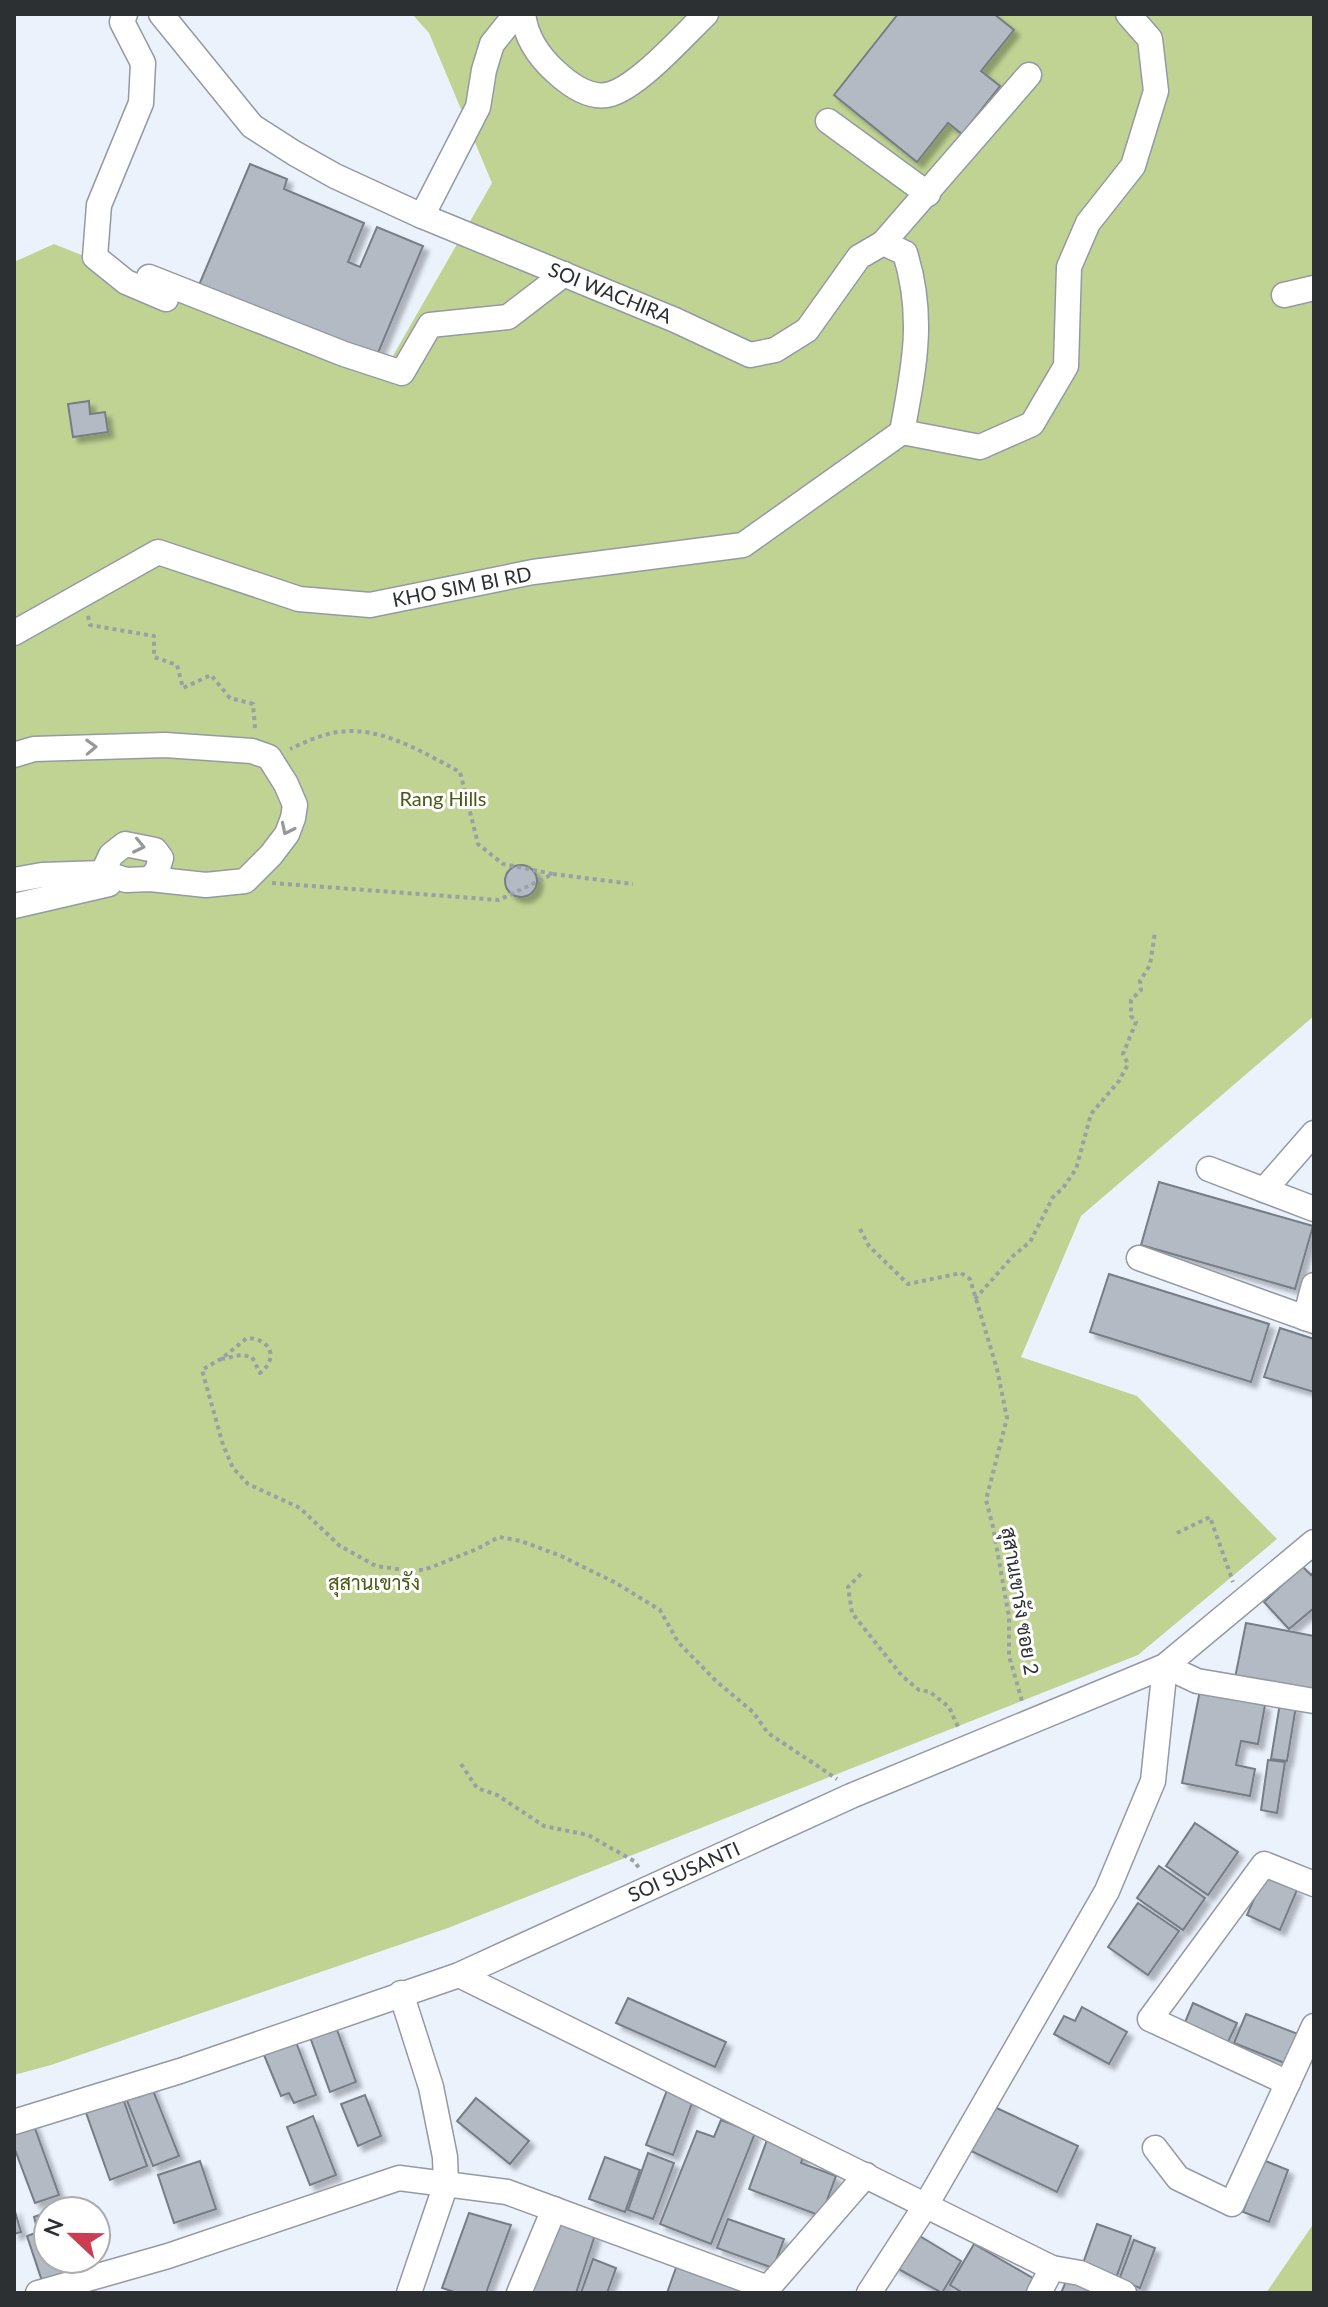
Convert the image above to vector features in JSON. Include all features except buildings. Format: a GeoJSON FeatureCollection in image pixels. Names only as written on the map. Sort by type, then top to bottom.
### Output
{"type":"FeatureCollection","features":[{"type":"Feature","properties":{"kind":"street"},"geometry":{"type":"LineString","coordinates":[[125,14],[122,22],[143,63],[141,103],[99,205],[95,257],[126,282],[203,314]]}},
{"type":"Feature","properties":{"kind":"street","name":"SOI WACHIRA"},"geometry":{"type":"LineString","coordinates":[[161,14],[252,126],[335,176],[422,216],[675,320],[750,355],[775,350],[807,330],[859,257],[883,243],[1029,75]]}},
{"type":"Feature","properties":{"kind":"street"},"geometry":{"type":"LineString","coordinates":[[422,216],[478,107],[492,44],[516,14]]}},
{"type":"Feature","properties":{"kind":"street"},"geometry":{"type":"LineString","coordinates":[[523,14],[539,57],[584,92],[609,95],[634,82],[706,14]]}},
{"type":"Feature","properties":{"kind":"street"},"geometry":{"type":"LineString","coordinates":[[883,243],[905,253],[914,282],[916,356],[902,432],[980,447],[1032,424],[1066,366],[1069,267],[1088,223],[1133,166],[1156,91],[1150,39],[1128,14]]}},
{"type":"Feature","properties":{"kind":"street"},"geometry":{"type":"LineString","coordinates":[[828,121],[928,194]]}},
{"type":"Feature","properties":{"kind":"street"},"geometry":{"type":"LineString","coordinates":[[149,277],[344,354],[402,373],[430,325],[508,317],[564,274]]}},
{"type":"Feature","properties":{"kind":"street"},"geometry":{"type":"LineString","coordinates":[[1284,295],[1314,288]]}},
{"type":"Feature","properties":{"kind":"street","name":"KHO SIM BI RD"},"geometry":{"type":"LineString","coordinates":[[14,633],[158,552],[299,599],[370,605],[533,572],[743,545],[902,432]]}},
{"type":"Feature","properties":{"kind":"street"},"geometry":{"type":"LineString","coordinates":[[14,755],[34,749],[165,745],[252,751],[269,757],[295,805],[287,834],[245,881],[206,885],[42,875],[14,880]]}},
{"type":"Feature","properties":{"kind":"street"},"geometry":{"type":"LineString","coordinates":[[14,906],[119,880]]}},
{"type":"Feature","properties":{"kind":"street"},"geometry":{"type":"LineString","coordinates":[[1264,1190],[1314,1133]]}},
{"type":"Feature","properties":{"kind":"street"},"geometry":{"type":"LineString","coordinates":[[1209,1169],[1314,1209]]}},
{"type":"Feature","properties":{"kind":"street"},"geometry":{"type":"LineString","coordinates":[[1139,1258],[1310,1319],[1314,1285]]}},
{"type":"Feature","properties":{"kind":"street","name":"SOI SUSANTI"},"geometry":{"type":"LineString","coordinates":[[14,2122],[180,2071],[459,1975],[851,1796],[1165,1666],[1314,1542]]}},
{"type":"Feature","properties":{"kind":"street"},"geometry":{"type":"LineString","coordinates":[[869,2293],[926,2205],[1107,1891],[1153,1781],[1165,1666],[1197,1681],[1314,1701]]}},
{"type":"Feature","properties":{"kind":"street"},"geometry":{"type":"LineString","coordinates":[[1288,2083],[1150,2019],[1264,1864],[1314,1884]]}},
{"type":"Feature","properties":{"kind":"street"},"geometry":{"type":"LineString","coordinates":[[459,1975],[1052,2268],[1080,2273],[1124,2293]]}},
{"type":"Feature","properties":{"kind":"street"},"geometry":{"type":"LineString","coordinates":[[401,1993],[431,2087],[441,2133],[446,2184],[409,2293]]}},
{"type":"Feature","properties":{"kind":"street"},"geometry":{"type":"LineString","coordinates":[[1155,2148],[1178,2178],[1232,2204],[1314,2026]]}},
{"type":"Feature","properties":{"kind":"street"},"geometry":{"type":"LineString","coordinates":[[38,2293],[168,2256],[399,2178],[507,2192],[768,2288],[866,2175]]}},
{"type":"Feature","properties":{"kind":"street"},"geometry":{"type":"LineString","coordinates":[[519,2293],[554,2209]]}},
{"type":"Feature","properties":{"kind":"street"},"geometry":{"type":"LineString","coordinates":[[1039,2293],[1052,2268]]}},
{"type":"Feature","properties":{"kind":"path"},"geometry":{"type":"LineString","coordinates":[[84,594],[90,625],[154,636],[154,657],[177,665],[183,688],[211,675],[230,698],[253,704],[256,732]]}},
{"type":"Feature","properties":{"kind":"path"},"geometry":{"type":"LineString","coordinates":[[269,757],[328,733],[371,732],[409,745],[460,772],[478,844],[503,864],[633,884]]}},
{"type":"Feature","properties":{"kind":"path"},"geometry":{"type":"LineString","coordinates":[[245,881],[499,900],[553,874]]}},
{"type":"Feature","properties":{"kind":"path"},"geometry":{"type":"LineString","coordinates":[[975,1299],[1013,1256],[1030,1242],[1053,1197],[1076,1169],[1091,1114],[1119,1081],[1128,1064],[1123,1054],[1136,1022],[1131,1016],[1131,1000],[1141,990],[1140,981],[1150,965],[1155,932]]}},
{"type":"Feature","properties":{"kind":"path"},"geometry":{"type":"LineString","coordinates":[[860,1229],[869,1246],[908,1284],[961,1273],[970,1279],[975,1299]]}},
{"type":"Feature","properties":{"kind":"path","name":"สุสานเขารัง ซอย 2"},"geometry":{"type":"LineString","coordinates":[[975,1299],[997,1369],[1007,1418],[986,1500],[1007,1605],[1009,1656],[1030,1722]]}},
{"type":"Feature","properties":{"kind":"path"},"geometry":{"type":"LineString","coordinates":[[221,1359],[241,1355],[252,1357],[260,1373],[268,1366],[271,1355],[266,1343],[247,1338],[202,1370],[223,1445],[233,1468],[248,1484],[300,1508],[340,1546],[376,1566],[424,1570],[499,1537],[521,1541],[616,1583],[660,1610],[678,1642],[716,1681],[753,1712],[768,1733],[839,1780],[851,1796]]}},
{"type":"Feature","properties":{"kind":"path"},"geometry":{"type":"LineString","coordinates":[[1177,1533],[1210,1517],[1240,1604]]}},
{"type":"Feature","properties":{"kind":"path"},"geometry":{"type":"LineString","coordinates":[[861,1574],[848,1587],[852,1613],[902,1676],[949,1707],[968,1748]]}},
{"type":"Feature","properties":{"kind":"path"},"geometry":{"type":"LineString","coordinates":[[461,1764],[477,1788],[497,1795],[544,1826],[588,1835],[634,1861],[652,1887]]}},
{"type":"Feature","properties":{"kind":"green space"},"geometry":{"type":"Polygon","coordinates":[[[412,14],[1314,14],[1314,1016],[1081,1216],[1021,1357],[1137,1396],[1277,1539],[1138,1655],[448,1928],[14,2075],[14,262],[54,244],[382,375],[492,183],[429,33],[412,14]]]}},
{"type":"Feature","properties":{"kind":"green space"},"geometry":{"type":"Polygon","coordinates":[[[1314,2223],[1314,2293],[1266,2293],[1314,2223]]]}},
{"type":"Feature","properties":{"kind":"park label","name":"Rang Hills"},"geometry":{"type":"Point","coordinates":[443,799]}},
{"type":"Feature","properties":{"kind":"park label","name":"สุสานเขารัง"},"geometry":{"type":"Point","coordinates":[374,1583]}}]}
